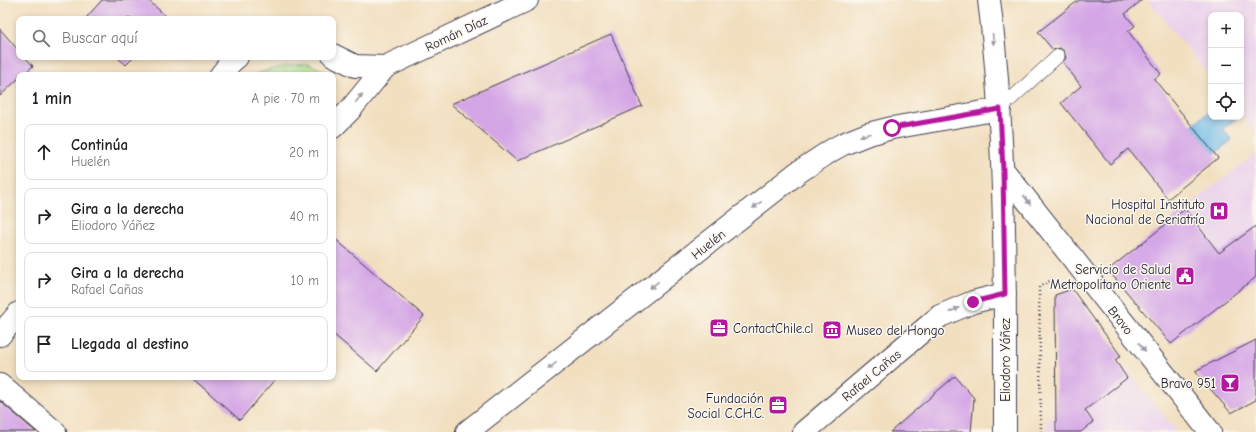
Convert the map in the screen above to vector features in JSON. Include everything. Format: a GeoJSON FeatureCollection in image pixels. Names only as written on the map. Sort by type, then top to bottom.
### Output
{"type":"FeatureCollection","features":[{"type":"Feature","properties":{"kind":"street","name":"Román Díaz"},"geometry":{"type":"LineString","coordinates":[[336,124],[350,110],[384,67],[527,0]]}},
{"type":"Feature","properties":{"kind":"street","name":"Eliodoro Yáñez"},"geometry":{"type":"LineString","coordinates":[[989,0],[1000,109],[1003,170],[1005,432]]}},
{"type":"Feature","properties":{"kind":"street","name":"Román Díaz"},"geometry":{"type":"LineString","coordinates":[[336,56],[355,66],[384,67]]}},
{"type":"Feature","properties":{"kind":"street"},"geometry":{"type":"LineString","coordinates":[[223,72],[233,60]]}},
{"type":"Feature","properties":{"kind":"street","name":"Huelén"},"geometry":{"type":"LineString","coordinates":[[468,432],[797,174],[832,150],[855,139],[881,130],[1000,109]]}},
{"type":"Feature","properties":{"kind":"street","name":"Bravo"},"geometry":{"type":"LineString","coordinates":[[1003,170],[1210,432]]}},
{"type":"Feature","properties":{"kind":"street","name":"Rafael Cañas"},"geometry":{"type":"LineString","coordinates":[[804,432],[940,316],[973,302],[1005,294]]}},
{"type":"Feature","properties":{"kind":"street"},"geometry":{"type":"LineString","coordinates":[[0,336],[16,317]]}},
{"type":"Feature","properties":{"kind":"street"},"geometry":{"type":"LineString","coordinates":[[0,385],[55,432]]}},
{"type":"Feature","properties":{"kind":"lane"},"geometry":{"type":"LineString","coordinates":[[1000,109],[1058,56]]}},
{"type":"Feature","properties":{"kind":"path"},"geometry":{"type":"LineString","coordinates":[[1041,432],[1039,287],[1053,279],[1059,281]]}},
{"type":"Feature","properties":{"kind":"shaded area"},"geometry":{"type":"Polygon","coordinates":[[[1148,0],[1256,0],[1256,134],[1244,119],[1244,12],[1208,12],[1208,74],[1148,0]]]}},
{"type":"Feature","properties":{"kind":"shaded area","name":"Hospital Instituto Nacional de Geriatría"},"geometry":{"type":"Polygon","coordinates":[[[1256,153],[1256,277],[1171,344],[1107,270],[1256,153]]]}},
{"type":"Feature","properties":{"kind":"shaded area"},"geometry":{"type":"Polygon","coordinates":[[[1122,364],[1177,432],[1046,432],[1047,421],[1122,364]]]}},
{"type":"Feature","properties":{"kind":"green space"},"geometry":{"type":"Polygon","coordinates":[[[309,64],[326,72],[261,72],[267,70],[309,64]]]}},
{"type":"Feature","properties":{"kind":"water"},"geometry":{"type":"Polygon","coordinates":[[[1208,112],[1208,120],[1234,120],[1223,129],[1232,140],[1214,154],[1191,126],[1208,112]]]}},
{"type":"Feature","properties":{"kind":"building"},"geometry":{"type":"Polygon","coordinates":[[[102,0],[148,0],[166,16],[88,16],[102,0]]]}},
{"type":"Feature","properties":{"kind":"building"},"geometry":{"type":"Polygon","coordinates":[[[1079,0],[1142,0],[1125,14],[1135,26],[1128,31],[1161,74],[1154,79],[1218,158],[1168,199],[1128,149],[1110,164],[1061,103],[1081,86],[1063,62],[1066,58],[1064,51],[1060,48],[1053,50],[1038,32],[1079,0]]]}},
{"type":"Feature","properties":{"kind":"building"},"geometry":{"type":"Polygon","coordinates":[[[0,29],[16,48],[16,60],[28,60],[33,66],[26,72],[16,72],[16,81],[0,96],[0,29]]]}},
{"type":"Feature","properties":{"kind":"building"},"geometry":{"type":"Polygon","coordinates":[[[611,34],[642,106],[517,161],[451,104],[611,34]]]}},
{"type":"Feature","properties":{"kind":"building"},"geometry":{"type":"Polygon","coordinates":[[[120,60],[131,60],[126,65],[120,60]]]}},
{"type":"Feature","properties":{"kind":"building","name":"Hospital Instituto Nacional de Geriatría"},"geometry":{"type":"Polygon","coordinates":[[[1185,209],[1219,253],[1256,226],[1256,277],[1171,344],[1108,270],[1185,209]]]}},
{"type":"Feature","properties":{"kind":"building"},"geometry":{"type":"Polygon","coordinates":[[[336,240],[424,316],[377,371],[336,337],[336,240]]]}},
{"type":"Feature","properties":{"kind":"building"},"geometry":{"type":"Polygon","coordinates":[[[1072,289],[1121,356],[1115,360],[1127,378],[1085,410],[1093,422],[1081,432],[1056,432],[1055,295],[1072,289]]]}},
{"type":"Feature","properties":{"kind":"building"},"geometry":{"type":"Polygon","coordinates":[[[1256,340],[1256,400],[1231,413],[1195,371],[1256,340]]]}},
{"type":"Feature","properties":{"kind":"building"},"geometry":{"type":"Polygon","coordinates":[[[955,376],[974,398],[971,432],[890,432],[955,376]]]}},
{"type":"Feature","properties":{"kind":"building"},"geometry":{"type":"Polygon","coordinates":[[[194,380],[274,380],[240,420],[194,380]]]}},
{"type":"Feature","properties":{"kind":"building"},"geometry":{"type":"Polygon","coordinates":[[[0,401],[36,432],[0,432],[0,401]]]}},
{"type":"Feature","properties":{"kind":"place","name":"Hospital Instituto Nacional de Geriatría"},"geometry":{"type":"Point","coordinates":[1219,211]}},
{"type":"Feature","properties":{"kind":"place","name":"Servicio de Salud Metropolitano Oriente"},"geometry":{"type":"Point","coordinates":[1185,276]}},
{"type":"Feature","properties":{"kind":"place","name":"ContactChile.cl"},"geometry":{"type":"Point","coordinates":[719,328]}},
{"type":"Feature","properties":{"kind":"place","name":"Museo del Hongo"},"geometry":{"type":"Point","coordinates":[832,330]}},
{"type":"Feature","properties":{"kind":"place","name":"Bravo 951"},"geometry":{"type":"Point","coordinates":[1230,383]}},
{"type":"Feature","properties":{"kind":"place","name":"Fundación Social C.CH.C."},"geometry":{"type":"Point","coordinates":[778,405]}},
{"type":"Feature","properties":{"kind":"route"},"geometry":{"type":"LineString","coordinates":[[892,128],[1000,109],[1003,170],[1005,294],[973,302]]}}]}
